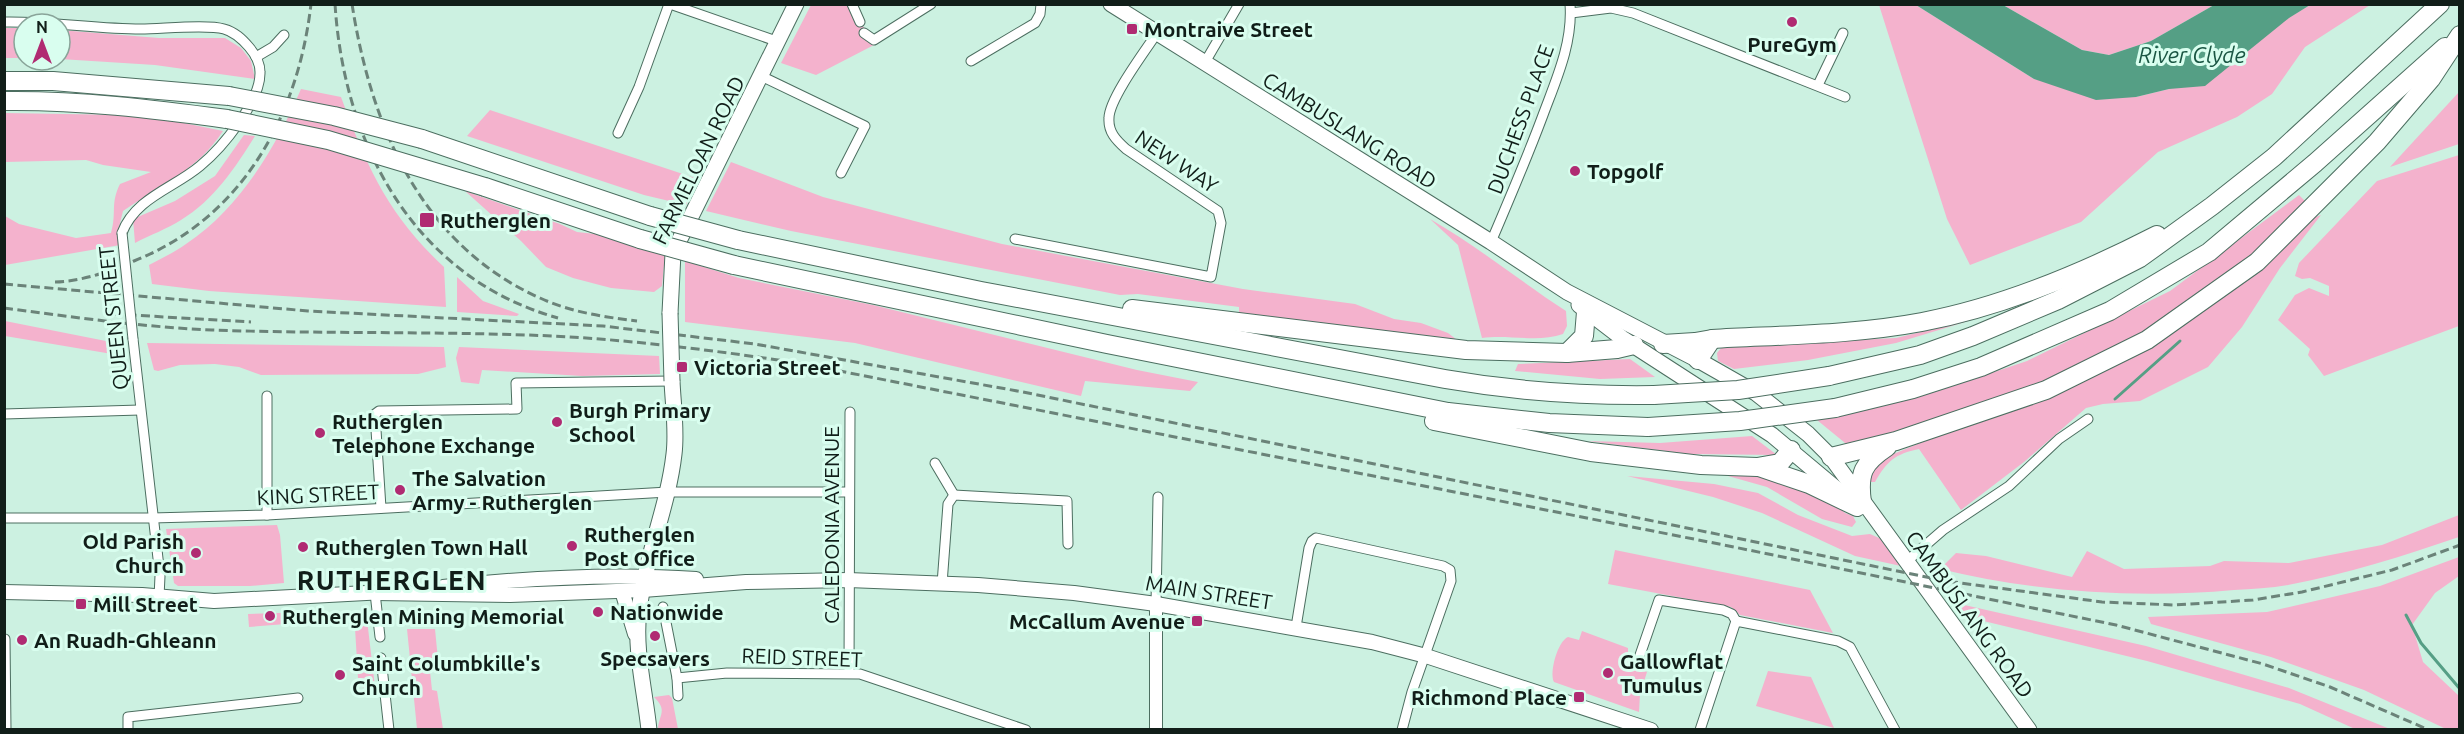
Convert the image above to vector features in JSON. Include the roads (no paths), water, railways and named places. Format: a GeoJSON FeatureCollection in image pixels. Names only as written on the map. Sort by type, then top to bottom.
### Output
{"type":"FeatureCollection","features":[{"type":"Feature","properties":{"kind":"highway"},"geometry":{"type":"LineString","coordinates":[[4,81],[53,81],[229,96],[334,116],[422,139],[650,216],[738,240],[981,291],[1486,386],[1582,395],[1654,395],[1738,390],[1828,376],[1920,355],[1973,336],[2058,300],[2140,258],[2212,206],[2274,157],[2440,4]]}},
{"type":"Feature","properties":{"kind":"highway"},"geometry":{"type":"LineString","coordinates":[[4,101],[51,100],[143,108],[226,119],[338,143],[485,187],[640,239],[734,265],[1448,412],[1549,423],[1648,427],[1740,421],[1834,408],[1913,389],[1981,367],[2110,311],[2209,252],[2315,163],[2460,34]]}},
{"type":"Feature","properties":{"kind":"highway"},"geometry":{"type":"LineString","coordinates":[[1831,457],[1896,441],[2046,390],[2147,340],[2257,262],[2377,142],[2432,79],[2460,34]]}},
{"type":"Feature","properties":{"kind":"highway"},"geometry":{"type":"LineString","coordinates":[[1663,344],[1712,339],[1840,333],[1922,322],[2002,301],[2122,252],[2212,206]]}},
{"type":"Feature","properties":{"kind":"highway"},"geometry":{"type":"LineString","coordinates":[[981,291],[1466,350],[1567,353],[1617,349],[1634,345]]}},
{"type":"Feature","properties":{"kind":"highway"},"geometry":{"type":"LineString","coordinates":[[915,303],[1080,351],[1590,452],[1658,462],[1757,467],[1780,463],[1795,453]]}},
{"type":"Feature","properties":{"kind":"highway"},"geometry":{"type":"LineString","coordinates":[[1567,353],[1584,336],[1586,312]]}},
{"type":"Feature","properties":{"kind":"highway"},"geometry":{"type":"LineString","coordinates":[[1698,360],[1712,339]]}},
{"type":"Feature","properties":{"kind":"highway"},"geometry":{"type":"LineString","coordinates":[[1757,467],[1860,504],[1861,475],[1865,466],[1870,458],[1896,441]]}},
{"type":"Feature","properties":{"kind":"main road","name":"FARMELOAN ROAD"},"geometry":{"type":"LineString","coordinates":[[649,729],[638,619],[668,492],[675,452],[670,313],[673,253],[796,4]]}},
{"type":"Feature","properties":{"kind":"main road","name":"CAMBUSLANG ROAD"},"geometry":{"type":"LineString","coordinates":[[1117,6],[1204,64],[1491,242],[1567,292],[1756,393],[1808,434],[1831,457],[1860,504]]}},
{"type":"Feature","properties":{"kind":"main road","name":"CAMBUSLANG ROAD"},"geometry":{"type":"LineString","coordinates":[[1567,292],[1586,312],[1795,453],[1860,504],[1878,524],[2029,729]]}},
{"type":"Feature","properties":{"kind":"main road"},"geometry":{"type":"LineString","coordinates":[[1634,345],[1663,344]]}},
{"type":"Feature","properties":{"kind":"main road"},"geometry":{"type":"LineString","coordinates":[[1698,360],[1696,373],[1708,394]]}},
{"type":"Feature","properties":{"kind":"main road"},"geometry":{"type":"LineString","coordinates":[[1780,411],[1795,453],[1811,459],[1831,457]]}},
{"type":"Feature","properties":{"kind":"main road","name":"MAIN STREET"},"geometry":{"type":"LineString","coordinates":[[4,592],[214,601],[375,593],[494,581],[645,583],[848,580],[1044,590],[1156,604],[1360,640],[1426,656],[1651,729]]}},
{"type":"Feature","properties":{"kind":"main road","name":"MAIN STREET"},"geometry":{"type":"LineString","coordinates":[[375,593],[510,595],[622,591],[645,583]]}},
{"type":"Feature","properties":{"kind":"main road"},"geometry":{"type":"LineString","coordinates":[[622,591],[640,651]]}},
{"type":"Feature","properties":{"kind":"street"},"geometry":{"type":"LineString","coordinates":[[618,133],[639,87],[669,4],[779,42]]}},
{"type":"Feature","properties":{"kind":"street"},"geometry":{"type":"LineString","coordinates":[[852,4],[860,22]]}},
{"type":"Feature","properties":{"kind":"street"},"geometry":{"type":"LineString","coordinates":[[864,33],[874,40],[931,4]]}},
{"type":"Feature","properties":{"kind":"street"},"geometry":{"type":"LineString","coordinates":[[970,61],[1035,23],[1041,4]]}},
{"type":"Feature","properties":{"kind":"street"},"geometry":{"type":"LineString","coordinates":[[1204,64],[1239,4]]}},
{"type":"Feature","properties":{"kind":"street"},"geometry":{"type":"LineString","coordinates":[[1570,9],[1611,8],[1633,13],[1845,97]]}},
{"type":"Feature","properties":{"kind":"street","name":"DUCHESS PLACE"},"geometry":{"type":"LineString","coordinates":[[1491,242],[1527,157],[1557,75],[1566,47],[1570,9]]}},
{"type":"Feature","properties":{"kind":"street"},"geometry":{"type":"LineString","coordinates":[[4,22],[139,29],[223,29],[241,38],[256,57],[273,47],[284,35]]}},
{"type":"Feature","properties":{"kind":"street","name":"NEW WAY"},"geometry":{"type":"LineString","coordinates":[[1015,239],[1211,277],[1221,223],[1218,211],[1126,149],[1113,137],[1108,117],[1114,100],[1156,33]]}},
{"type":"Feature","properties":{"kind":"street"},"geometry":{"type":"LineString","coordinates":[[1818,85],[1843,33]]}},
{"type":"Feature","properties":{"kind":"street","name":"QUEEN STREET"},"geometry":{"type":"LineString","coordinates":[[159,597],[160,576],[122,233],[127,219],[138,207],[201,166],[228,138],[247,112],[259,80],[261,70],[256,57]]}},
{"type":"Feature","properties":{"kind":"street"},"geometry":{"type":"LineString","coordinates":[[761,76],[865,126],[841,173]]}},
{"type":"Feature","properties":{"kind":"street"},"geometry":{"type":"LineString","coordinates":[[381,508],[375,414],[379,411],[517,409],[516,383],[672,381]]}},
{"type":"Feature","properties":{"kind":"street"},"geometry":{"type":"LineString","coordinates":[[267,396],[267,515]]}},
{"type":"Feature","properties":{"kind":"street"},"geometry":{"type":"LineString","coordinates":[[4,414],[140,410]]}},
{"type":"Feature","properties":{"kind":"street","name":"CALEDONIA AVENUE"},"geometry":{"type":"LineString","coordinates":[[849,674],[850,412]]}},
{"type":"Feature","properties":{"kind":"street"},"geometry":{"type":"LineString","coordinates":[[1906,562],[1943,530],[1992,499],[2025,472],[2059,439],[2088,419]]}},
{"type":"Feature","properties":{"kind":"street"},"geometry":{"type":"LineString","coordinates":[[935,463],[954,495]]}},
{"type":"Feature","properties":{"kind":"street","name":"KING STREET"},"geometry":{"type":"LineString","coordinates":[[4,518],[267,515],[668,492],[849,492]]}},
{"type":"Feature","properties":{"kind":"street"},"geometry":{"type":"LineString","coordinates":[[954,495],[1067,501],[1068,544]]}},
{"type":"Feature","properties":{"kind":"street"},"geometry":{"type":"LineString","coordinates":[[942,584],[948,504],[954,495]]}},
{"type":"Feature","properties":{"kind":"street"},"geometry":{"type":"LineString","coordinates":[[1156,729],[1158,497]]}},
{"type":"Feature","properties":{"kind":"street"},"geometry":{"type":"LineString","coordinates":[[1296,627],[1309,548],[1316,538],[1443,566],[1450,570],[1451,581],[1402,729]]}},
{"type":"Feature","properties":{"kind":"street"},"geometry":{"type":"LineString","coordinates":[[375,593],[380,637]]}},
{"type":"Feature","properties":{"kind":"street"},"geometry":{"type":"LineString","coordinates":[[1640,655],[1659,600],[1723,610],[1732,614],[1736,621],[1700,729]]}},
{"type":"Feature","properties":{"kind":"street"},"geometry":{"type":"LineString","coordinates":[[663,607],[677,678],[678,696]]}},
{"type":"Feature","properties":{"kind":"street"},"geometry":{"type":"LineString","coordinates":[[1736,621],[1838,640],[1850,647],[1894,729]]}},
{"type":"Feature","properties":{"kind":"street"},"geometry":{"type":"LineString","coordinates":[[5,639],[6,729]]}},
{"type":"Feature","properties":{"kind":"street"},"geometry":{"type":"LineString","coordinates":[[381,658],[389,729]]}},
{"type":"Feature","properties":{"kind":"street","name":"REID STREET"},"geometry":{"type":"LineString","coordinates":[[677,678],[727,673],[849,674],[882,680],[1002,726],[1026,729]]}},
{"type":"Feature","properties":{"kind":"street"},"geometry":{"type":"LineString","coordinates":[[128,729],[128,717],[298,698]]}},
{"type":"Feature","properties":{"kind":"water","name":"River Clyde"},"geometry":{"type":"Polygon","coordinates":[[[1916,5],[2003,5],[2082,50],[2109,55],[2151,41],[2214,5],[2310,5],[2289,18],[2205,86],[2169,89],[2136,97],[2096,100],[2034,79],[1916,5]]]}},
{"type":"Feature","properties":{"kind":"waterway"},"geometry":{"type":"LineString","coordinates":[[2115,399],[2180,341]]}},
{"type":"Feature","properties":{"kind":"waterway"},"geometry":{"type":"LineString","coordinates":[[2406,615],[2421,643],[2460,689]]}},
{"type":"Feature","properties":{"kind":"railway"},"geometry":{"type":"LineString","coordinates":[[55,282],[76,280],[105,272],[134,261],[172,242],[205,219],[234,191],[258,159],[278,124],[293,86],[304,46],[311,4]]}},
{"type":"Feature","properties":{"kind":"railway"},"geometry":{"type":"LineString","coordinates":[[335,4],[341,57],[354,107],[372,155],[396,199],[427,239],[464,272],[508,299],[558,318]]}},
{"type":"Feature","properties":{"kind":"railway"},"geometry":{"type":"LineString","coordinates":[[352,4],[373,94],[388,137],[408,177],[433,214],[463,247],[499,275],[540,298],[600,316],[637,321]]}},
{"type":"Feature","properties":{"kind":"railway"},"geometry":{"type":"LineString","coordinates":[[4,284],[308,311],[603,326],[755,344],[1023,392],[1946,581],[2102,602],[2174,605],[2253,600],[2302,592],[2392,570],[2460,545]]}},
{"type":"Feature","properties":{"kind":"railway"},"geometry":{"type":"LineString","coordinates":[[4,308],[186,329],[552,336],[614,340],[799,363],[1724,545],[2116,625],[2263,664],[2330,687],[2429,730]]}},
{"type":"Feature","properties":{"kind":"railway"},"geometry":{"type":"LineString","coordinates":[[114,314],[251,322]]}},
{"type":"Feature","properties":{"kind":"place","name":"PureGym"},"geometry":{"type":"Point","coordinates":[1792,22]}},
{"type":"Feature","properties":{"kind":"place","name":"Montraive Street"},"geometry":{"type":"Point","coordinates":[1132,29]}},
{"type":"Feature","properties":{"kind":"place","name":"Topgolf"},"geometry":{"type":"Point","coordinates":[1575,171]}},
{"type":"Feature","properties":{"kind":"place","name":"Rutherglen"},"geometry":{"type":"Point","coordinates":[427,220]}},
{"type":"Feature","properties":{"kind":"place","name":"Victoria Street"},"geometry":{"type":"Point","coordinates":[682,367]}},
{"type":"Feature","properties":{"kind":"place","name":"Burgh Primary School"},"geometry":{"type":"Point","coordinates":[557,422]}},
{"type":"Feature","properties":{"kind":"place","name":"Rutherglen Telephone Exchange"},"geometry":{"type":"Point","coordinates":[320,433]}},
{"type":"Feature","properties":{"kind":"place","name":"The Salvation Army - Rutherglen"},"geometry":{"type":"Point","coordinates":[400,490]}},
{"type":"Feature","properties":{"kind":"place","name":"Rutherglen Post Office"},"geometry":{"type":"Point","coordinates":[572,546]}},
{"type":"Feature","properties":{"kind":"place","name":"Rutherglen Town Hall"},"geometry":{"type":"Point","coordinates":[303,547]}},
{"type":"Feature","properties":{"kind":"place","name":"Old Parish Church"},"geometry":{"type":"Point","coordinates":[196,553]}},
{"type":"Feature","properties":{"kind":"place","name":"Mill Street"},"geometry":{"type":"Point","coordinates":[81,604]}},
{"type":"Feature","properties":{"kind":"place","name":"Nationwide"},"geometry":{"type":"Point","coordinates":[598,612]}},
{"type":"Feature","properties":{"kind":"place","name":"Rutherglen Mining Memorial"},"geometry":{"type":"Point","coordinates":[270,616]}},
{"type":"Feature","properties":{"kind":"place","name":"McCallum Avenue"},"geometry":{"type":"Point","coordinates":[1197,621]}},
{"type":"Feature","properties":{"kind":"place","name":"Specsavers"},"geometry":{"type":"Point","coordinates":[655,636]}},
{"type":"Feature","properties":{"kind":"place","name":"An Ruadh-Ghleann"},"geometry":{"type":"Point","coordinates":[22,640]}},
{"type":"Feature","properties":{"kind":"place","name":"Gallowflat Tumulus"},"geometry":{"type":"Point","coordinates":[1608,673]}},
{"type":"Feature","properties":{"kind":"place","name":"Saint Columbkille's Church"},"geometry":{"type":"Point","coordinates":[340,675]}},
{"type":"Feature","properties":{"kind":"place","name":"Richmond Place"},"geometry":{"type":"Point","coordinates":[1579,697]}},
{"type":"Feature","properties":{"kind":"district","name":"RUTHERGLEN"},"geometry":{"type":"Point","coordinates":[392,580]}}]}
